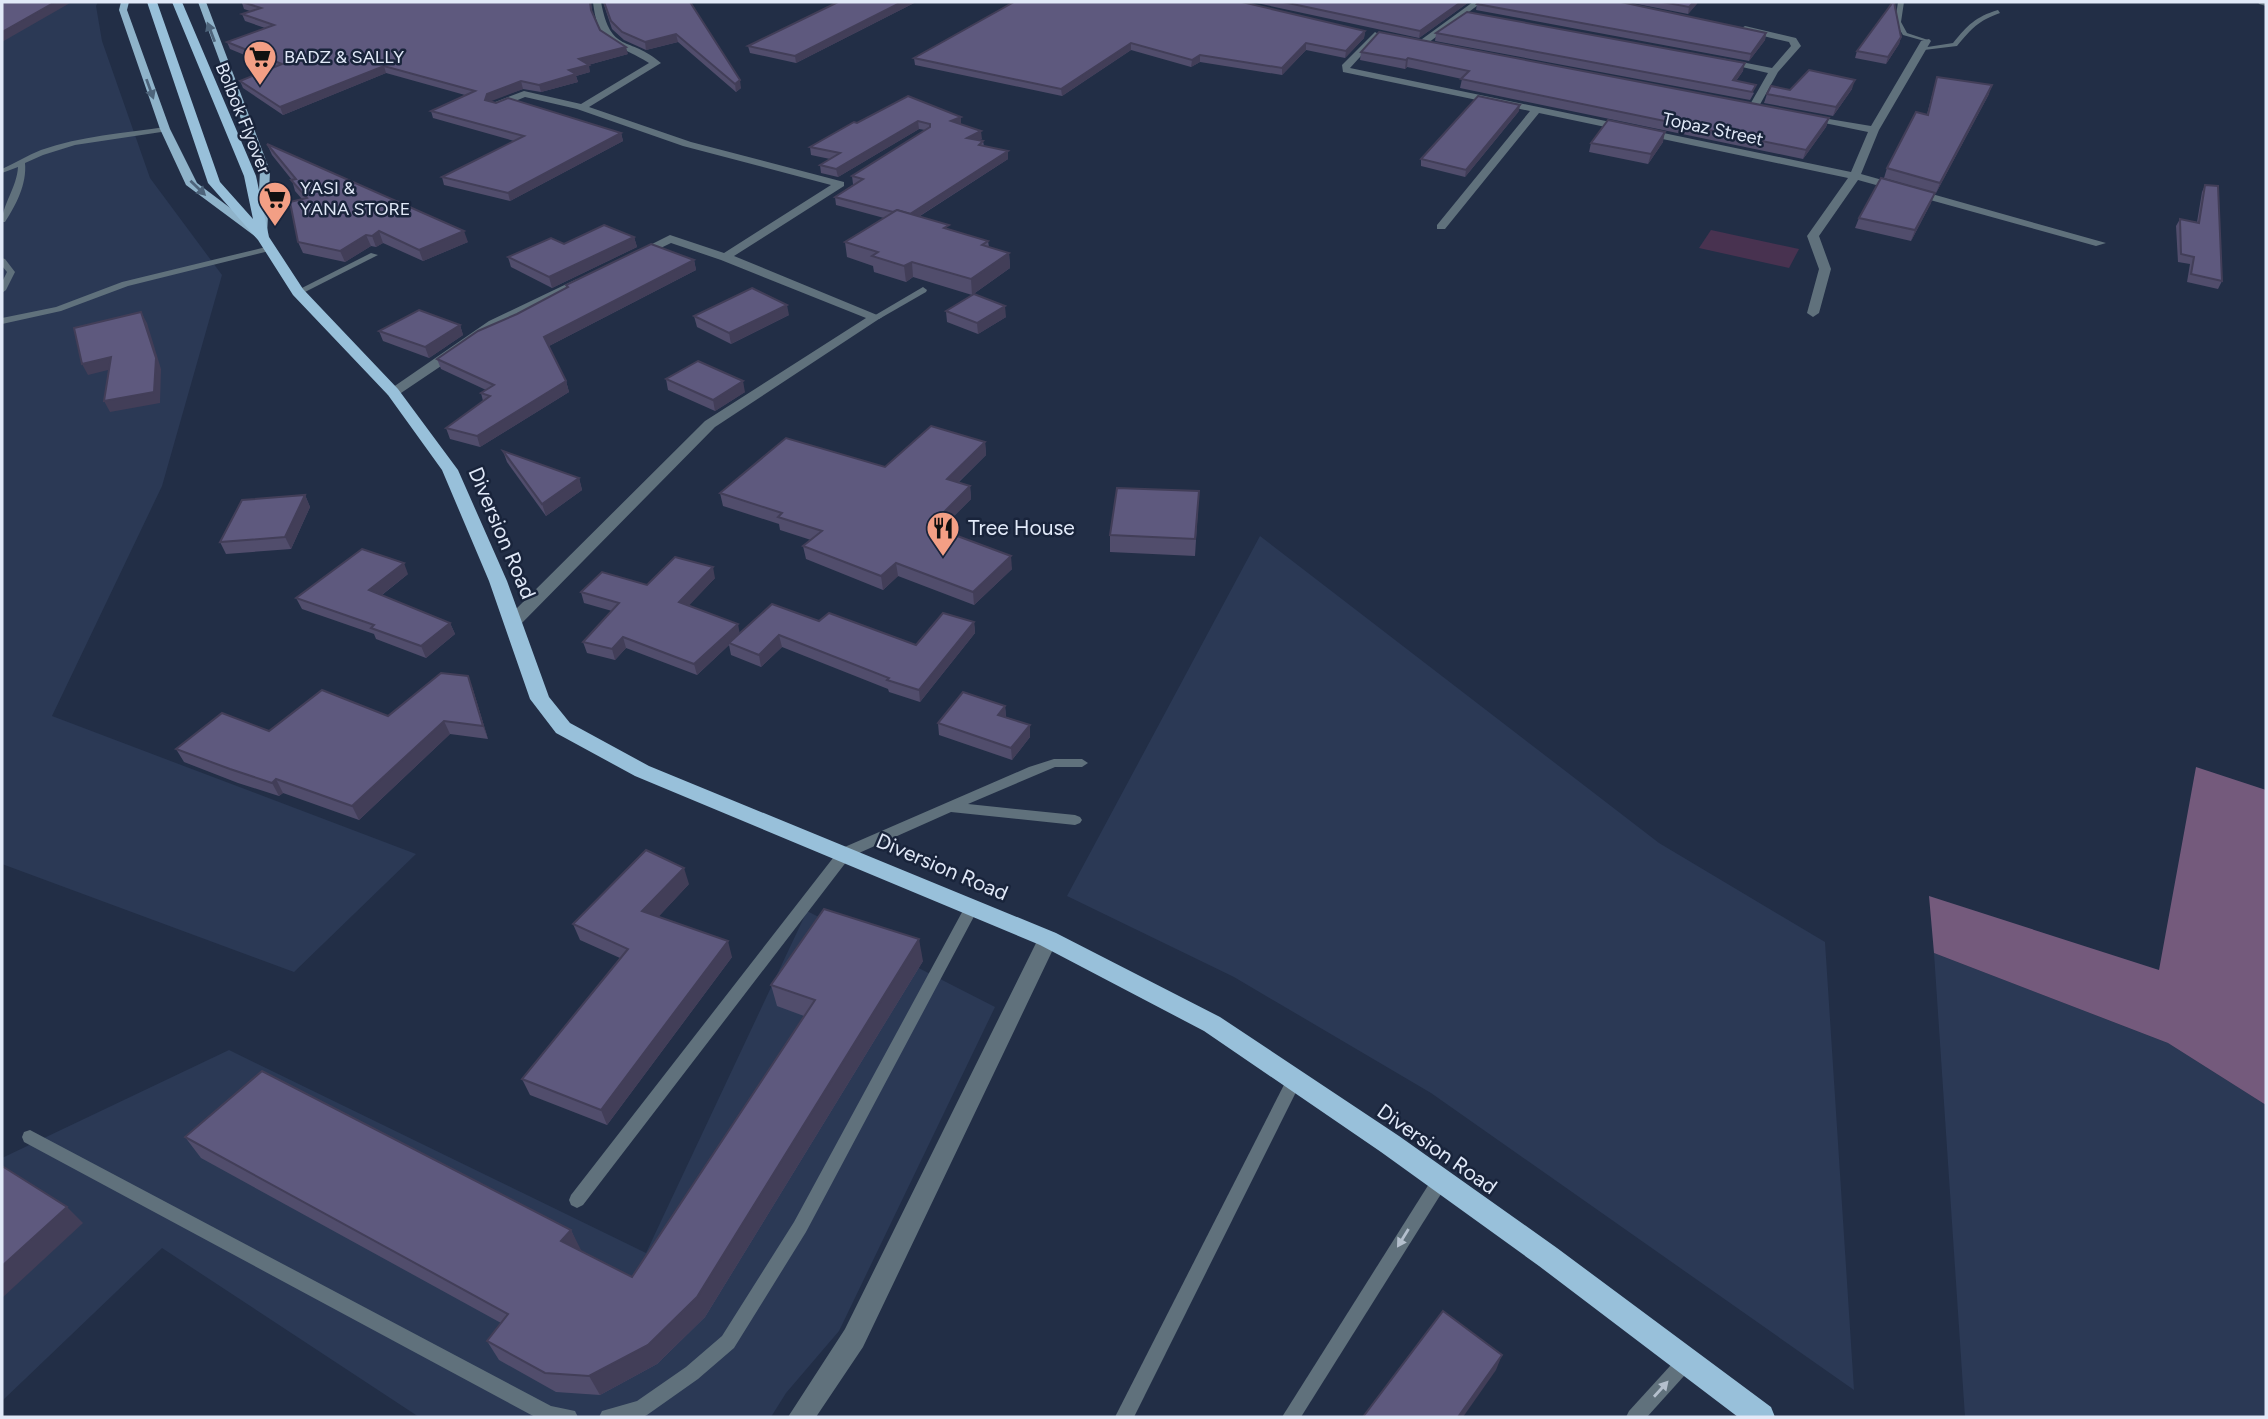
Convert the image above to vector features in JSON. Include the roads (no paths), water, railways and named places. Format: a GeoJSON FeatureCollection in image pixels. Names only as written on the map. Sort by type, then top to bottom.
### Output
{"type":"FeatureCollection","features":[{"type":"Feature","properties":{"kind":"highway"},"geometry":{"type":"LineString","coordinates":[[152,2],[214,183],[267,243]]}},
{"type":"Feature","properties":{"kind":"highway","name":"Bolbok Flyover"},"geometry":{"type":"LineString","coordinates":[[177,2],[250,176],[267,243]]}},
{"type":"Feature","properties":{"kind":"highway","name":"Diversion Road"},"geometry":{"type":"LineString","coordinates":[[267,243],[298,292],[393,392],[450,470],[513,622],[540,699],[564,728],[579,739],[642,771],[1048,939],[1212,1024],[1440,1181],[1761,1417]]}},
{"type":"Feature","properties":{"kind":"main road","name":"Diversion Road"},"geometry":{"type":"LineString","coordinates":[[125,2],[122,10],[164,129],[192,185],[267,243]]}},
{"type":"Feature","properties":{"kind":"main road"},"geometry":{"type":"LineString","coordinates":[[202,2],[265,171],[267,243]]}},
{"type":"Feature","properties":{"kind":"street"},"geometry":{"type":"LineString","coordinates":[[582,107],[656,63],[607,38],[599,19],[597,2]]}},
{"type":"Feature","properties":{"kind":"street"},"geometry":{"type":"LineString","coordinates":[[1421,44],[1478,2]]}},
{"type":"Feature","properties":{"kind":"street"},"geometry":{"type":"LineString","coordinates":[[1462,13],[1476,16]]}},
{"type":"Feature","properties":{"kind":"street"},"geometry":{"type":"LineString","coordinates":[[1734,27],[1786,37],[1793,40],[1796,46],[1774,71],[1753,108]]}},
{"type":"Feature","properties":{"kind":"street"},"geometry":{"type":"LineString","coordinates":[[1362,32],[1387,37]]}},
{"type":"Feature","properties":{"kind":"street","name":"Topaz Street"},"geometry":{"type":"LineString","coordinates":[[1375,35],[1345,67],[1350,72],[1855,176],[2100,243]]}},
{"type":"Feature","properties":{"kind":"street"},"geometry":{"type":"LineString","coordinates":[[1410,42],[1434,47]]}},
{"type":"Feature","properties":{"kind":"street"},"geometry":{"type":"LineString","coordinates":[[1813,313],[1825,269],[1813,236],[1855,176],[1874,130],[1925,44]]}},
{"type":"Feature","properties":{"kind":"street"},"geometry":{"type":"LineString","coordinates":[[1706,58],[1774,71]]}},
{"type":"Feature","properties":{"kind":"street"},"geometry":{"type":"LineString","coordinates":[[494,106],[524,94],[582,107],[687,144],[845,181],[725,257]]}},
{"type":"Feature","properties":{"kind":"street"},"geometry":{"type":"LineString","coordinates":[[1739,106],[1766,111]]}},
{"type":"Feature","properties":{"kind":"street"},"geometry":{"type":"LineString","coordinates":[[1441,227],[1536,110]]}},
{"type":"Feature","properties":{"kind":"street"},"geometry":{"type":"LineString","coordinates":[[1793,116],[1874,130]]}},
{"type":"Feature","properties":{"kind":"street"},"geometry":{"type":"LineString","coordinates":[[619,263],[670,239],[725,257],[876,317]]}},
{"type":"Feature","properties":{"kind":"street"},"geometry":{"type":"LineString","coordinates":[[393,392],[494,324],[595,274]]}},
{"type":"Feature","properties":{"kind":"street"},"geometry":{"type":"LineString","coordinates":[[513,622],[710,424],[876,317]]}},
{"type":"Feature","properties":{"kind":"street"},"geometry":{"type":"LineString","coordinates":[[801,1417],[854,1338],[1048,939]]}},
{"type":"Feature","properties":{"kind":"lane"},"geometry":{"type":"LineString","coordinates":[[1900,2],[1899,22],[1905,34],[1925,44],[1955,45],[1970,26],[1981,18],[1998,12]]}},
{"type":"Feature","properties":{"kind":"lane"},"geometry":{"type":"LineString","coordinates":[[2,171],[22,164],[37,154],[71,143],[164,129]]}},
{"type":"Feature","properties":{"kind":"lane"},"geometry":{"type":"LineString","coordinates":[[2,219],[9,211],[15,191],[22,180],[22,164]]}},
{"type":"Feature","properties":{"kind":"lane"},"geometry":{"type":"LineString","coordinates":[[2,193],[15,191]]}},
{"type":"Feature","properties":{"kind":"lane"},"geometry":{"type":"LineString","coordinates":[[2,321],[58,309],[125,284],[267,243]]}},
{"type":"Feature","properties":{"kind":"lane"},"geometry":{"type":"LineString","coordinates":[[298,292],[374,255]]}},
{"type":"Feature","properties":{"kind":"lane"},"geometry":{"type":"LineString","coordinates":[[2,261],[11,272],[2,290]]}},
{"type":"Feature","properties":{"kind":"lane"},"geometry":{"type":"LineString","coordinates":[[876,317],[923,290]]}},
{"type":"Feature","properties":{"kind":"lane"},"geometry":{"type":"LineString","coordinates":[[577,1200],[845,853],[1034,770],[1054,764],[1082,763]]}},
{"type":"Feature","properties":{"kind":"lane"},"geometry":{"type":"LineString","coordinates":[[949,807],[1075,820]]}},
{"type":"Feature","properties":{"kind":"lane"},"geometry":{"type":"LineString","coordinates":[[608,1417],[641,1409],[692,1373],[727,1342],[800,1227],[972,907]]}},
{"type":"Feature","properties":{"kind":"lane"},"geometry":{"type":"LineString","coordinates":[[1124,1417],[1294,1080]]}},
{"type":"Feature","properties":{"kind":"lane"},"geometry":{"type":"LineString","coordinates":[[30,1137],[549,1415],[569,1417]]}},
{"type":"Feature","properties":{"kind":"lane"},"geometry":{"type":"LineString","coordinates":[[1291,1417],[1440,1181]]}},
{"type":"Feature","properties":{"kind":"lane"},"geometry":{"type":"LineString","coordinates":[[1635,1417],[1687,1360]]}},
{"type":"Feature","properties":{"kind":"place","name":"BADZ & SALLY"},"geometry":{"type":"Point","coordinates":[260,87]}},
{"type":"Feature","properties":{"kind":"place","name":"YASI & YANA STORE"},"geometry":{"type":"Point","coordinates":[275,228]}},
{"type":"Feature","properties":{"kind":"place","name":"Tree House"},"geometry":{"type":"Point","coordinates":[943,558]}}]}
